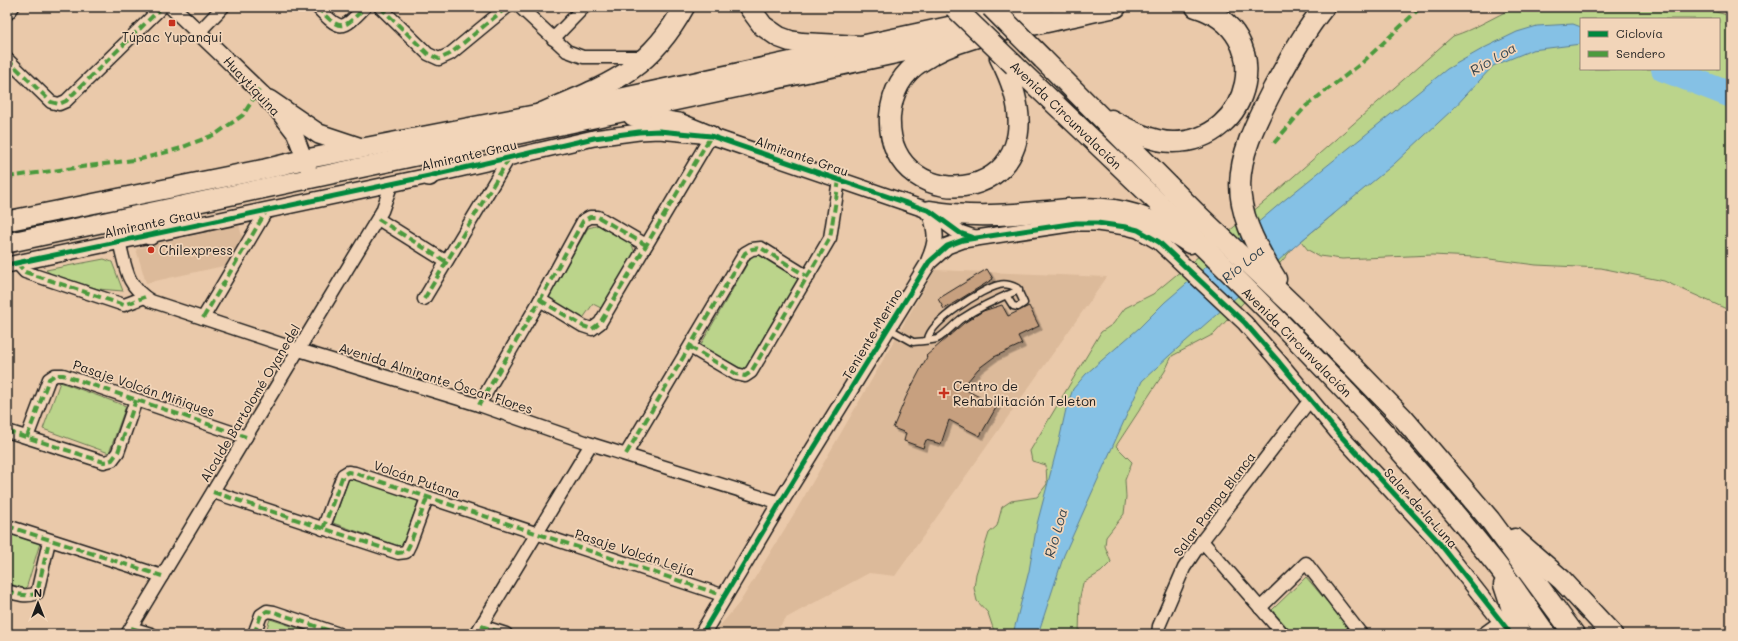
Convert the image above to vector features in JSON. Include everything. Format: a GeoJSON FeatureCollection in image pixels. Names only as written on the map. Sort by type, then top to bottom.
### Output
{"type":"FeatureCollection","features":[{"type":"Feature","properties":{"kind":"highway"},"geometry":{"type":"LineString","coordinates":[[542,113],[605,86],[618,79],[648,57],[664,38],[684,7]]}},
{"type":"Feature","properties":{"kind":"highway"},"geometry":{"type":"LineString","coordinates":[[749,7],[763,26],[779,37],[790,41],[861,46]]}},
{"type":"Feature","properties":{"kind":"highway","name":"Avenida Circunvalación"},"geometry":{"type":"LineString","coordinates":[[954,7],[1009,65],[1180,231],[1215,259],[1353,399],[1401,451],[1492,560],[1546,634]]}},
{"type":"Feature","properties":{"kind":"highway","name":"Almirante Grau"},"geometry":{"type":"LineString","coordinates":[[980,34],[1025,9],[1041,7]]}},
{"type":"Feature","properties":{"kind":"highway","name":"Almirante Grau"},"geometry":{"type":"LineString","coordinates":[[861,46],[980,34],[1116,7]]}},
{"type":"Feature","properties":{"kind":"highway"},"geometry":{"type":"LineString","coordinates":[[1092,108],[1117,123],[1142,135],[1173,142],[1194,139],[1205,135],[1227,118],[1236,105],[1242,92],[1246,72],[1242,44],[1230,28],[1214,14],[1196,7]]}},
{"type":"Feature","properties":{"kind":"highway"},"geometry":{"type":"LineString","coordinates":[[1277,286],[1260,254],[1248,226],[1241,202],[1240,176],[1248,140],[1263,108],[1301,40],[1324,7]]}},
{"type":"Feature","properties":{"kind":"highway","name":"Avenida Circunvalación"},"geometry":{"type":"LineString","coordinates":[[996,10],[1092,108],[1180,231],[1277,286],[1299,311],[1408,424],[1490,520],[1574,634]]}},
{"type":"Feature","properties":{"kind":"highway"},"geometry":{"type":"LineString","coordinates":[[980,34],[932,55],[912,67],[899,83],[893,100],[891,128],[898,153],[912,171],[930,182],[952,187],[964,187],[984,180],[1001,168],[1012,153],[1016,144],[1020,123],[1009,65]]}},
{"type":"Feature","properties":{"kind":"highway"},"geometry":{"type":"LineString","coordinates":[[930,211],[951,215],[992,215],[1074,208],[1104,208],[1135,215],[1180,231]]}},
{"type":"Feature","properties":{"kind":"highway"},"geometry":{"type":"LineString","coordinates":[[1490,520],[1562,580],[1612,634]]}},
{"type":"Feature","properties":{"kind":"highway"},"geometry":{"type":"LineString","coordinates":[[1492,560],[1507,594],[1520,634]]}},
{"type":"Feature","properties":{"kind":"main road","name":"Almirante Grau"},"geometry":{"type":"LineString","coordinates":[[7,244],[448,151],[980,34]]}},
{"type":"Feature","properties":{"kind":"main road","name":"Almirante Grau"},"geometry":{"type":"LineString","coordinates":[[7,221],[363,148],[617,99],[861,46]]}},
{"type":"Feature","properties":{"kind":"main road"},"geometry":{"type":"LineString","coordinates":[[269,100],[319,134],[363,148]]}},
{"type":"Feature","properties":{"kind":"main road"},"geometry":{"type":"LineString","coordinates":[[610,116],[633,116],[662,119],[679,123],[711,136]]}},
{"type":"Feature","properties":{"kind":"main road"},"geometry":{"type":"LineString","coordinates":[[429,176],[448,151]]}},
{"type":"Feature","properties":{"kind":"main road"},"geometry":{"type":"LineString","coordinates":[[150,235],[178,207]]}},
{"type":"Feature","properties":{"kind":"street"},"geometry":{"type":"LineString","coordinates":[[7,14],[13,7]]}},
{"type":"Feature","properties":{"kind":"street"},"geometry":{"type":"LineString","coordinates":[[7,59],[51,102],[59,104],[66,101],[162,7]]}},
{"type":"Feature","properties":{"kind":"street","name":"Huaytiquina"},"geometry":{"type":"LineString","coordinates":[[172,7],[269,100],[295,134],[312,179]]}},
{"type":"Feature","properties":{"kind":"street"},"geometry":{"type":"LineString","coordinates":[[199,32],[223,7]]}},
{"type":"Feature","properties":{"kind":"street"},"geometry":{"type":"LineString","coordinates":[[317,7],[333,23],[341,26],[349,24],[365,7]]}},
{"type":"Feature","properties":{"kind":"street"},"geometry":{"type":"LineString","coordinates":[[380,7],[428,54],[439,59],[450,54],[507,7]]}},
{"type":"Feature","properties":{"kind":"street"},"geometry":{"type":"LineString","coordinates":[[520,7],[567,51],[583,57],[648,57]]}},
{"type":"Feature","properties":{"kind":"street"},"geometry":{"type":"LineString","coordinates":[[553,39],[584,7]]}},
{"type":"Feature","properties":{"kind":"street","name":"Almirante Grau"},"geometry":{"type":"LineString","coordinates":[[12,264],[429,176],[510,156],[594,138],[631,132],[660,131],[711,136],[930,211],[960,233],[975,238]]}},
{"type":"Feature","properties":{"kind":"street"},"geometry":{"type":"LineString","coordinates":[[540,300],[583,326],[592,329],[600,322],[711,136]]}},
{"type":"Feature","properties":{"kind":"street"},"geometry":{"type":"LineString","coordinates":[[424,299],[510,156]]}},
{"type":"Feature","properties":{"kind":"street"},"geometry":{"type":"LineString","coordinates":[[690,348],[736,374],[745,376],[751,372],[830,238],[839,180]]}},
{"type":"Feature","properties":{"kind":"street","name":"Alcalde Bartolomé Oyanedel"},"geometry":{"type":"LineString","coordinates":[[129,631],[378,219],[388,199],[392,184]]}},
{"type":"Feature","properties":{"kind":"street"},"geometry":{"type":"LineString","coordinates":[[203,318],[266,210]]}},
{"type":"Feature","properties":{"kind":"street"},"geometry":{"type":"LineString","coordinates":[[929,262],[934,250],[936,234],[930,211]]}},
{"type":"Feature","properties":{"kind":"street"},"geometry":{"type":"LineString","coordinates":[[479,404],[540,300],[583,221],[590,217],[598,217],[646,246]]}},
{"type":"Feature","properties":{"kind":"street"},"geometry":{"type":"LineString","coordinates":[[378,219],[446,261]]}},
{"type":"Feature","properties":{"kind":"street","name":"Teniente Merino"},"geometry":{"type":"LineString","coordinates":[[702,634],[780,503],[929,262],[947,246],[975,238],[1076,223],[1113,224],[1138,230],[1159,242],[1180,231],[1245,323]]}},
{"type":"Feature","properties":{"kind":"street","name":"Avenida Almirante Óscar Flores"},"geometry":{"type":"LineString","coordinates":[[119,241],[129,279],[134,287],[145,297],[159,304],[298,350],[479,404],[591,444],[780,503]]}},
{"type":"Feature","properties":{"kind":"street"},"geometry":{"type":"LineString","coordinates":[[626,454],[745,253],[752,248],[761,248],[808,277]]}},
{"type":"Feature","properties":{"kind":"street"},"geometry":{"type":"LineString","coordinates":[[12,264],[25,272],[124,305],[145,297]]}},
{"type":"Feature","properties":{"kind":"street","name":"Salar de la Luna"},"geometry":{"type":"LineString","coordinates":[[1245,323],[1310,400],[1437,540],[1511,634]]}},
{"type":"Feature","properties":{"kind":"street","name":"Pasaje Volcán Miñiques"},"geometry":{"type":"LineString","coordinates":[[27,438],[49,379],[55,375],[63,375],[246,437]]}},
{"type":"Feature","properties":{"kind":"street"},"geometry":{"type":"LineString","coordinates":[[7,431],[104,462],[112,460],[118,452],[136,400]]}},
{"type":"Feature","properties":{"kind":"street","name":"Salar Pampa Blanca"},"geometry":{"type":"LineString","coordinates":[[1158,634],[1159,626],[1184,568],[1202,541],[1310,400]]}},
{"type":"Feature","properties":{"kind":"street"},"geometry":{"type":"LineString","coordinates":[[506,634],[478,630],[591,444]]}},
{"type":"Feature","properties":{"kind":"street","name":"Volcán Putana"},"geometry":{"type":"LineString","coordinates":[[323,529],[343,475],[348,472],[355,473],[536,534]]}},
{"type":"Feature","properties":{"kind":"street"},"geometry":{"type":"LineString","coordinates":[[213,492],[398,553],[406,552],[427,498]]}},
{"type":"Feature","properties":{"kind":"street"},"geometry":{"type":"LineString","coordinates":[[7,526],[162,576]]}},
{"type":"Feature","properties":{"kind":"street","name":"Pasaje Volcán Lejía"},"geometry":{"type":"LineString","coordinates":[[536,534],[725,596]]}},
{"type":"Feature","properties":{"kind":"street"},"geometry":{"type":"LineString","coordinates":[[7,591],[23,596],[30,596],[37,593],[50,541]]}},
{"type":"Feature","properties":{"kind":"street"},"geometry":{"type":"LineString","coordinates":[[1202,541],[1283,634]]}},
{"type":"Feature","properties":{"kind":"street"},"geometry":{"type":"LineString","coordinates":[[1260,608],[1306,563],[1361,634]]}},
{"type":"Feature","properties":{"kind":"street"},"geometry":{"type":"LineString","coordinates":[[254,634],[261,615],[267,611],[340,634]]}},
{"type":"Feature","properties":{"kind":"street"},"geometry":{"type":"LineString","coordinates":[[1483,634],[1501,621]]}},
{"type":"Feature","properties":{"kind":"street"},"geometry":{"type":"LineString","coordinates":[[129,631],[151,634]]}},
{"type":"Feature","properties":{"kind":"lane"},"geometry":{"type":"LineString","coordinates":[[928,339],[931,331],[948,315],[960,306],[994,286],[1008,284],[1019,290],[1024,303],[1016,307],[1011,304],[1006,295]]}},
{"type":"Feature","properties":{"kind":"lane"},"geometry":{"type":"LineString","coordinates":[[994,286],[1000,298]]}},
{"type":"Feature","properties":{"kind":"lane"},"geometry":{"type":"LineString","coordinates":[[888,328],[913,342],[937,338],[962,319],[1000,298],[1019,290]]}},
{"type":"Feature","properties":{"kind":"shaded area"},"geometry":{"type":"Polygon","coordinates":[[[239,225],[243,240],[228,265],[146,283],[136,249],[239,225]]]}},
{"type":"Feature","properties":{"kind":"shaded area","name":"Centro de Rehabilitación Teleton"},"geometry":{"type":"Polygon","coordinates":[[[935,270],[1107,277],[895,576],[869,573],[786,618],[774,634],[713,634],[740,602],[797,509],[935,270]]]}},
{"type":"Feature","properties":{"kind":"green space"},"geometry":{"type":"Polygon","coordinates":[[[1515,7],[1697,7],[1731,16],[1731,311],[1664,281],[1601,268],[1536,265],[1474,257],[1432,255],[1342,259],[1319,256],[1308,250],[1301,241],[1335,213],[1311,226],[1283,260],[1214,334],[1172,356],[1165,371],[1116,446],[1132,462],[1125,480],[1126,497],[1124,514],[1106,537],[1105,546],[1111,562],[1101,572],[1083,583],[1080,597],[1079,634],[995,634],[988,613],[977,601],[974,588],[976,574],[989,533],[997,526],[1002,507],[1011,501],[1037,497],[1047,484],[1046,465],[1032,461],[1030,451],[1101,332],[1113,324],[1125,308],[1153,294],[1269,198],[1453,36],[1515,7]]]}},
{"type":"Feature","properties":{"kind":"green space"},"geometry":{"type":"Polygon","coordinates":[[[603,224],[631,241],[635,254],[603,309],[593,304],[579,324],[545,303],[588,228],[603,224]]]}},
{"type":"Feature","properties":{"kind":"green space"},"geometry":{"type":"Polygon","coordinates":[[[754,252],[799,277],[746,371],[700,346],[754,252]]]}},
{"type":"Feature","properties":{"kind":"green space"},"geometry":{"type":"Polygon","coordinates":[[[104,259],[112,262],[123,291],[98,289],[51,274],[46,270],[104,259]]]}},
{"type":"Feature","properties":{"kind":"green space"},"geometry":{"type":"Polygon","coordinates":[[[60,382],[126,406],[109,453],[43,429],[60,382]]]}},
{"type":"Feature","properties":{"kind":"green space"},"geometry":{"type":"Polygon","coordinates":[[[350,475],[419,499],[402,547],[333,523],[350,475]]]}},
{"type":"Feature","properties":{"kind":"green space"},"geometry":{"type":"Polygon","coordinates":[[[7,533],[40,543],[26,589],[7,583],[7,533]]]}},
{"type":"Feature","properties":{"kind":"green space"},"geometry":{"type":"Polygon","coordinates":[[[1306,577],[1350,629],[1346,634],[1293,634],[1272,610],[1306,577]]]}},
{"type":"Feature","properties":{"kind":"green space"},"geometry":{"type":"Polygon","coordinates":[[[270,619],[316,634],[265,634],[270,619]]]}},
{"type":"Feature","properties":{"kind":"water"},"geometry":{"type":"Polygon","coordinates":[[[1573,24],[1580,27],[1580,44],[1532,50],[1493,66],[1452,110],[1394,164],[1301,241],[1142,381],[1064,555],[1038,634],[1013,634],[1029,571],[1037,524],[1066,409],[1073,389],[1086,374],[1139,328],[1165,302],[1282,202],[1447,69],[1484,48],[1517,32],[1537,26],[1573,24]]]}},
{"type":"Feature","properties":{"kind":"building"},"geometry":{"type":"Polygon","coordinates":[[[987,269],[993,279],[944,309],[938,299],[987,269]]]}},
{"type":"Feature","properties":{"kind":"building"},"geometry":{"type":"Polygon","coordinates":[[[1002,305],[1008,316],[1029,306],[1039,326],[1018,336],[1022,344],[994,357],[978,369],[962,388],[997,406],[980,436],[949,420],[941,444],[926,440],[923,448],[904,441],[906,433],[893,428],[906,397],[927,357],[926,356],[964,323],[983,311],[1002,305]]]}},
{"type":"Feature","properties":{"kind":"waterway","name":"Río Loa"},"geometry":{"type":"LineString","coordinates":[[1667,70],[1731,95]]}},
{"type":"Feature","properties":{"kind":"marked path"},"geometry":{"type":"LineString","coordinates":[[7,14],[13,7]]}},
{"type":"Feature","properties":{"kind":"marked path"},"geometry":{"type":"LineString","coordinates":[[7,59],[51,102],[59,104],[66,101],[162,7]]}},
{"type":"Feature","properties":{"kind":"marked path"},"geometry":{"type":"LineString","coordinates":[[317,7],[331,21],[341,25],[351,21],[365,7]]}},
{"type":"Feature","properties":{"kind":"marked path"},"geometry":{"type":"LineString","coordinates":[[380,7],[428,54],[439,59],[450,54],[507,7]]}},
{"type":"Feature","properties":{"kind":"marked path"},"geometry":{"type":"LineString","coordinates":[[1274,143],[1306,106],[1362,63],[1421,7]]}},
{"type":"Feature","properties":{"kind":"marked path"},"geometry":{"type":"LineString","coordinates":[[7,177],[141,159],[178,149],[216,134],[243,115],[259,90]]}},
{"type":"Feature","properties":{"kind":"marked path"},"geometry":{"type":"LineString","coordinates":[[540,300],[583,326],[592,329],[600,323],[711,136]]}},
{"type":"Feature","properties":{"kind":"marked path"},"geometry":{"type":"LineString","coordinates":[[424,299],[510,157]]}},
{"type":"Feature","properties":{"kind":"marked path"},"geometry":{"type":"LineString","coordinates":[[690,347],[736,374],[745,376],[751,372],[830,238],[839,180]]}},
{"type":"Feature","properties":{"kind":"marked path"},"geometry":{"type":"LineString","coordinates":[[203,318],[267,210]]}},
{"type":"Feature","properties":{"kind":"marked path"},"geometry":{"type":"LineString","coordinates":[[479,405],[540,300],[583,221],[590,217],[598,217],[646,245]]}},
{"type":"Feature","properties":{"kind":"marked path"},"geometry":{"type":"LineString","coordinates":[[378,219],[445,261]]}},
{"type":"Feature","properties":{"kind":"marked path"},"geometry":{"type":"LineString","coordinates":[[626,454],[745,253],[752,249],[761,248],[808,277]]}},
{"type":"Feature","properties":{"kind":"marked path"},"geometry":{"type":"LineString","coordinates":[[17,263],[25,272],[124,305],[145,297]]}},
{"type":"Feature","properties":{"kind":"marked path"},"geometry":{"type":"LineString","coordinates":[[27,437],[49,379],[55,375],[63,375],[246,437]]}},
{"type":"Feature","properties":{"kind":"marked path"},"geometry":{"type":"LineString","coordinates":[[7,431],[104,462],[112,460],[118,452],[136,400]]}},
{"type":"Feature","properties":{"kind":"marked path"},"geometry":{"type":"LineString","coordinates":[[323,529],[343,475],[348,472],[355,473],[725,596]]}},
{"type":"Feature","properties":{"kind":"marked path"},"geometry":{"type":"LineString","coordinates":[[213,492],[398,553],[406,552],[427,498]]}},
{"type":"Feature","properties":{"kind":"marked path"},"geometry":{"type":"LineString","coordinates":[[7,526],[162,576]]}},
{"type":"Feature","properties":{"kind":"marked path"},"geometry":{"type":"LineString","coordinates":[[7,591],[26,595],[37,593],[49,541]]}},
{"type":"Feature","properties":{"kind":"marked path"},"geometry":{"type":"LineString","coordinates":[[254,634],[261,615],[267,611],[339,634]]}},
{"type":"Feature","properties":{"kind":"marked path"},"geometry":{"type":"LineString","coordinates":[[481,626],[506,634]]}},
{"type":"Feature","properties":{"kind":"marked path"},"geometry":{"type":"LineString","coordinates":[[131,628],[151,634]]}},
{"type":"Feature","properties":{"kind":"cycle path"},"geometry":{"type":"LineString","coordinates":[[7,265],[429,176],[594,138],[659,131],[711,136],[930,211],[960,233],[972,237]]}},
{"type":"Feature","properties":{"kind":"cycle path"},"geometry":{"type":"LineString","coordinates":[[702,634],[780,503],[929,262],[947,246],[963,240],[1076,223],[1097,223],[1126,227],[1138,230],[1159,242],[1245,323],[1338,433],[1437,540],[1511,634]]}},
{"type":"Feature","properties":{"kind":"place","name":"Túpac Yupanqui"},"geometry":{"type":"Point","coordinates":[172,23]}},
{"type":"Feature","properties":{"kind":"place","name":"Chilexpress"},"geometry":{"type":"Point","coordinates":[151,250]}},
{"type":"Feature","properties":{"kind":"place","name":"Centro de Rehabilitación Teleton"},"geometry":{"type":"Point","coordinates":[944,393]}}]}
